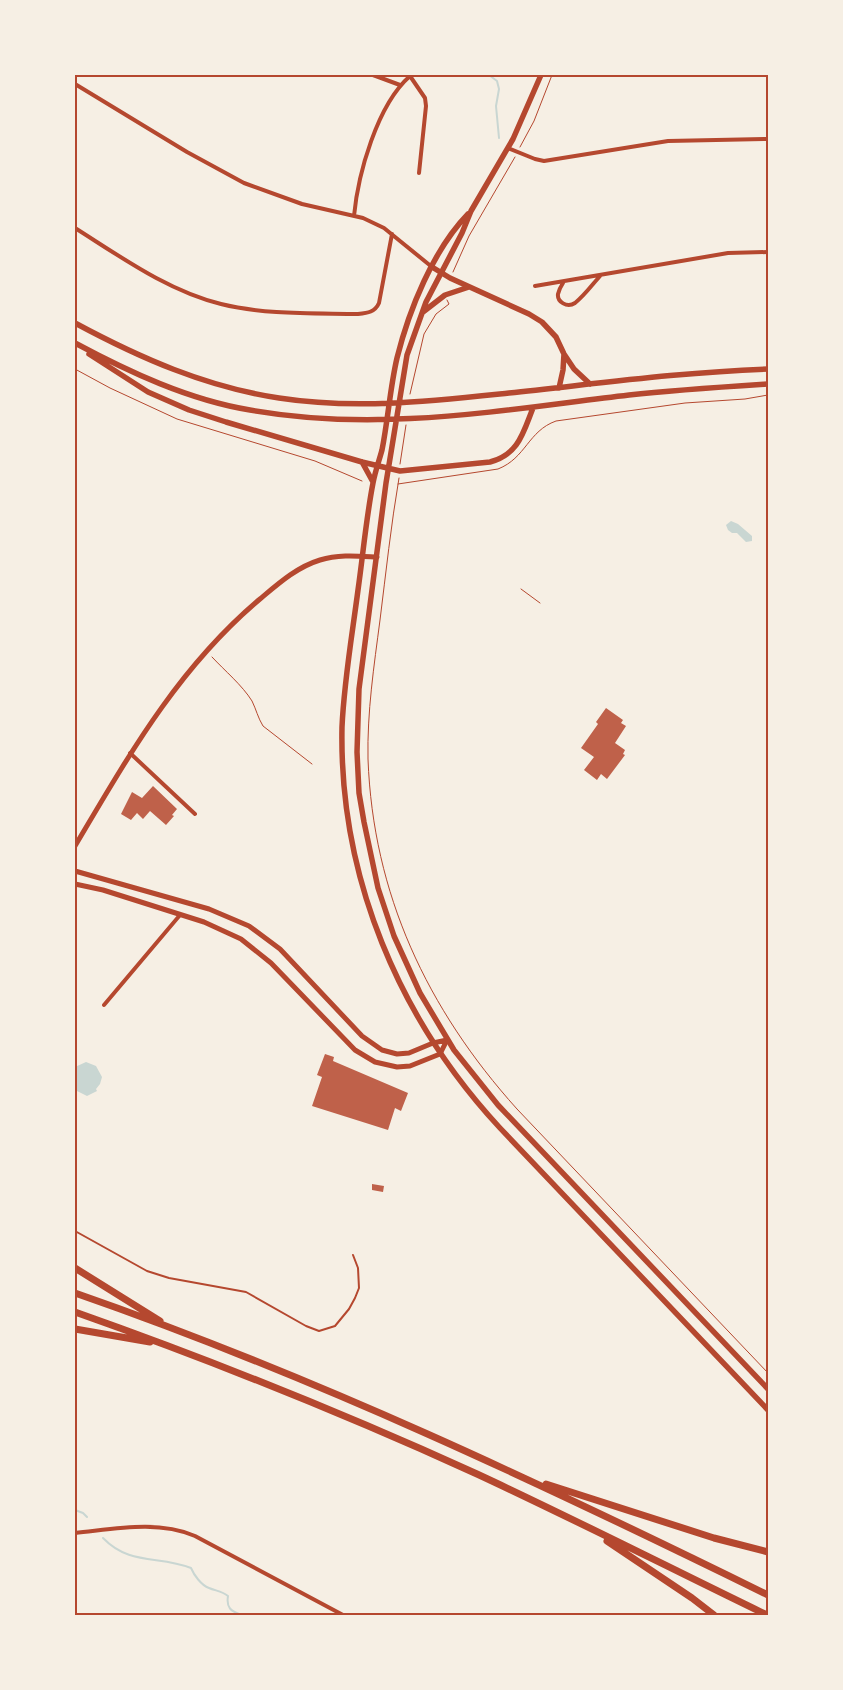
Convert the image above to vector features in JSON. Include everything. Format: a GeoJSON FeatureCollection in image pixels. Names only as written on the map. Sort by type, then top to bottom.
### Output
{"type":"FeatureCollection","features":[{"type":"Feature","properties":{"kind":"highway"},"geometry":{"type":"LineString","coordinates":[[75,1268],[133,1302],[171,1328]]}},
{"type":"Feature","properties":{"kind":"highway"},"geometry":{"type":"LineString","coordinates":[[75,1293],[171,1328],[356,1402],[525,1478],[768,1595]]}},
{"type":"Feature","properties":{"kind":"highway"},"geometry":{"type":"LineString","coordinates":[[75,1312],[292,1394],[386,1434],[478,1475],[767,1615]]}},
{"type":"Feature","properties":{"kind":"highway"},"geometry":{"type":"LineString","coordinates":[[75,1329],[165,1345]]}},
{"type":"Feature","properties":{"kind":"highway"},"geometry":{"type":"LineString","coordinates":[[525,1478],[714,1538],[768,1552]]}},
{"type":"Feature","properties":{"kind":"highway"},"geometry":{"type":"LineString","coordinates":[[584,1526],[692,1598],[714,1615]]}},
{"type":"Feature","properties":{"kind":"main road"},"geometry":{"type":"LineString","coordinates":[[541,75],[508,148],[471,211],[462,233],[440,273],[421,314],[403,371],[361,673],[357,723],[358,772],[364,822],[378,888],[394,936],[416,986],[465,1065],[498,1105],[768,1390]]}},
{"type":"Feature","properties":{"kind":"main road"},"geometry":{"type":"LineString","coordinates":[[471,211],[454,228],[416,300],[397,358],[378,466],[373,482],[349,656],[342,726],[344,776],[355,859],[381,942],[398,982],[440,1054],[469,1093],[767,1407]]}},
{"type":"Feature","properties":{"kind":"main road"},"geometry":{"type":"LineString","coordinates":[[432,267],[440,273],[529,314],[542,322],[556,337],[574,369],[590,384]]}},
{"type":"Feature","properties":{"kind":"main road"},"geometry":{"type":"LineString","coordinates":[[421,314],[431,304],[445,295],[469,287]]}},
{"type":"Feature","properties":{"kind":"main road"},"geometry":{"type":"LineString","coordinates":[[75,324],[156,364],[212,383],[278,398],[309,402],[363,404],[436,401],[671,375],[768,369]]}},
{"type":"Feature","properties":{"kind":"main road"},"geometry":{"type":"LineString","coordinates":[[75,343],[148,392],[181,406],[226,422],[389,469],[406,471],[490,462],[501,458],[508,454],[519,442],[534,408]]}},
{"type":"Feature","properties":{"kind":"main road"},"geometry":{"type":"LineString","coordinates":[[75,343],[133,372],[219,403],[249,410],[307,418],[364,421],[437,418],[534,408],[630,395],[768,384]]}},
{"type":"Feature","properties":{"kind":"main road"},"geometry":{"type":"LineString","coordinates":[[559,388],[564,354]]}},
{"type":"Feature","properties":{"kind":"main road"},"geometry":{"type":"LineString","coordinates":[[362,462],[373,482]]}},
{"type":"Feature","properties":{"kind":"street"},"geometry":{"type":"LineString","coordinates":[[372,75],[400,85]]}},
{"type":"Feature","properties":{"kind":"street"},"geometry":{"type":"LineString","coordinates":[[354,216],[359,179],[368,148],[400,85],[411,76],[426,98],[419,173]]}},
{"type":"Feature","properties":{"kind":"street"},"geometry":{"type":"LineString","coordinates":[[75,84],[187,152],[244,183],[302,204],[354,216],[384,228],[432,267]]}},
{"type":"Feature","properties":{"kind":"street"},"geometry":{"type":"LineString","coordinates":[[508,148],[544,161],[668,141],[768,139]]}},
{"type":"Feature","properties":{"kind":"street"},"geometry":{"type":"LineString","coordinates":[[75,228],[175,288],[219,304],[264,311],[358,314],[370,312],[380,302],[392,234]]}},
{"type":"Feature","properties":{"kind":"street"},"geometry":{"type":"LineString","coordinates":[[535,286],[728,254],[768,252]]}},
{"type":"Feature","properties":{"kind":"street"},"geometry":{"type":"LineString","coordinates":[[563,282],[558,295],[564,304],[569,305],[575,303],[600,276]]}},
{"type":"Feature","properties":{"kind":"street"},"geometry":{"type":"LineString","coordinates":[[75,846],[130,753],[168,697],[198,660],[251,606],[278,584],[306,565],[322,559],[339,556],[377,557]]}},
{"type":"Feature","properties":{"kind":"street"},"geometry":{"type":"LineString","coordinates":[[130,753],[195,814]]}},
{"type":"Feature","properties":{"kind":"street"},"geometry":{"type":"LineString","coordinates":[[75,870],[209,909],[249,926],[280,949],[362,1036],[382,1050],[405,1054],[433,1043],[448,1040]]}},
{"type":"Feature","properties":{"kind":"street"},"geometry":{"type":"LineString","coordinates":[[75,884],[103,890],[180,914],[232,934],[256,949],[296,988],[348,1044],[370,1060],[390,1066],[415,1065],[440,1054],[448,1040]]}},
{"type":"Feature","properties":{"kind":"street"},"geometry":{"type":"LineString","coordinates":[[104,1005],[180,914]]}},
{"type":"Feature","properties":{"kind":"street"},"geometry":{"type":"LineString","coordinates":[[75,1533],[144,1526],[178,1530],[196,1536],[343,1615]]}},
{"type":"Feature","properties":{"kind":"lane"},"geometry":{"type":"LineString","coordinates":[[75,1231],[147,1271],[170,1278],[246,1292],[306,1326],[319,1331],[334,1326],[349,1309],[355,1298],[359,1288],[358,1268],[353,1255]]}},
{"type":"Feature","properties":{"kind":"path"},"geometry":{"type":"LineString","coordinates":[[456,266],[469,236],[518,153],[534,121],[552,75]]}},
{"type":"Feature","properties":{"kind":"path"},"geometry":{"type":"LineString","coordinates":[[409,401],[411,383],[424,334],[436,314],[449,304]]}},
{"type":"Feature","properties":{"kind":"path"},"geometry":{"type":"LineString","coordinates":[[75,369],[110,388],[177,419],[315,461],[362,481]]}},
{"type":"Feature","properties":{"kind":"path"},"geometry":{"type":"LineString","coordinates":[[768,395],[745,399],[686,403],[556,421],[541,428],[511,463],[498,469],[398,484],[373,673],[368,748],[369,779],[376,832],[395,906],[419,967],[451,1024],[483,1069],[512,1103],[768,1373]]}},
{"type":"Feature","properties":{"kind":"path"},"geometry":{"type":"LineString","coordinates":[[400,464],[406,419]]}},
{"type":"Feature","properties":{"kind":"path"},"geometry":{"type":"LineString","coordinates":[[521,590],[540,603]]}},
{"type":"Feature","properties":{"kind":"path"},"geometry":{"type":"LineString","coordinates":[[212,657],[247,693],[263,726],[312,764]]}},
{"type":"Feature","properties":{"kind":"shaded area"},"geometry":{"type":"Polygon","coordinates":[[[731,521],[738,524],[752,536],[752,541],[746,542],[737,533],[732,533],[728,530],[726,525],[731,521]]]}},
{"type":"Feature","properties":{"kind":"shaded area"},"geometry":{"type":"Polygon","coordinates":[[[86,1062],[96,1066],[102,1077],[96,1089],[97,1091],[87,1096],[77,1091],[75,1070],[75,1067],[86,1062]]]}},
{"type":"Feature","properties":{"kind":"building"},"geometry":{"type":"Polygon","coordinates":[[[606,708],[623,720],[621,723],[626,726],[615,743],[625,750],[623,754],[625,755],[607,779],[601,774],[597,780],[584,770],[594,757],[581,748],[598,724],[596,722],[606,708]]]}},
{"type":"Feature","properties":{"kind":"building"},"geometry":{"type":"Polygon","coordinates":[[[153,786],[177,809],[166,825],[150,811],[143,819],[137,813],[131,820],[121,814],[132,792],[142,798],[153,786]]]}},
{"type":"Feature","properties":{"kind":"building"},"geometry":{"type":"Polygon","coordinates":[[[325,1054],[334,1057],[333,1061],[408,1093],[401,1111],[395,1108],[388,1130],[312,1106],[322,1077],[317,1075],[325,1054]]]}},
{"type":"Feature","properties":{"kind":"building"},"geometry":{"type":"Polygon","coordinates":[[[372,1184],[384,1186],[383,1192],[372,1190],[372,1184]]]}},
{"type":"Feature","properties":{"kind":"waterway"},"geometry":{"type":"LineString","coordinates":[[489,75],[497,81],[499,89],[496,106],[499,138]]}},
{"type":"Feature","properties":{"kind":"waterway"},"geometry":{"type":"LineString","coordinates":[[75,1510],[87,1517]]}},
{"type":"Feature","properties":{"kind":"waterway"},"geometry":{"type":"LineString","coordinates":[[103,1538],[113,1547],[124,1553],[191,1568],[203,1585],[228,1596],[230,1608],[241,1615]]}}]}
